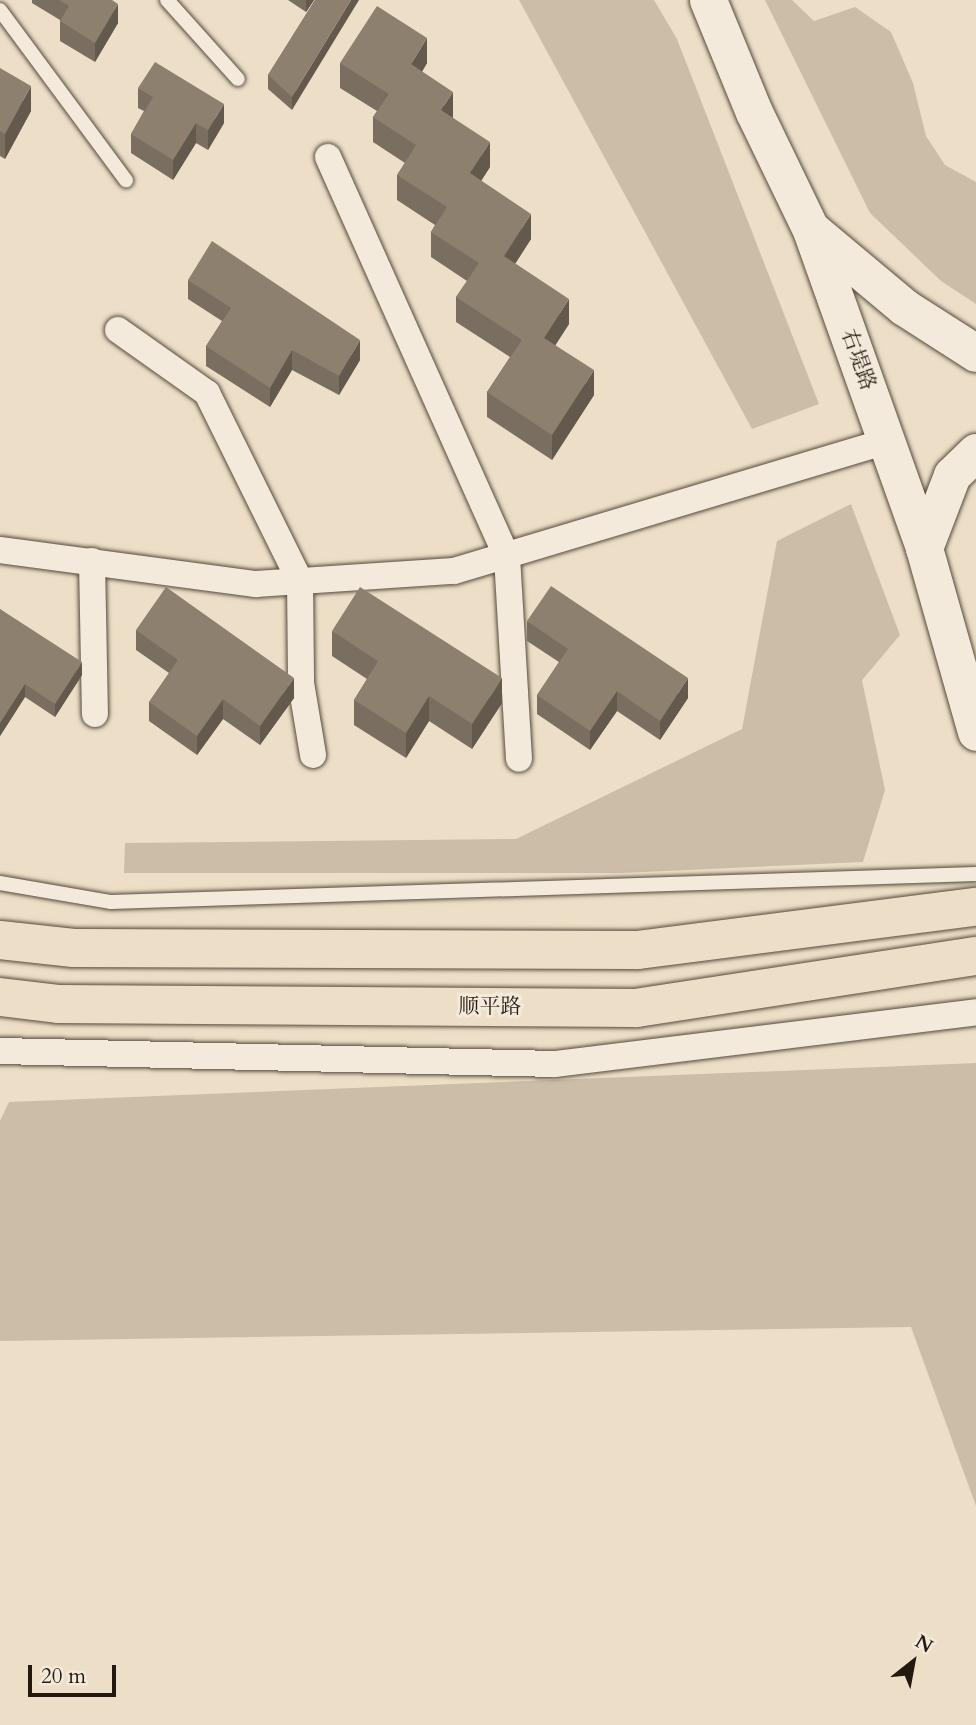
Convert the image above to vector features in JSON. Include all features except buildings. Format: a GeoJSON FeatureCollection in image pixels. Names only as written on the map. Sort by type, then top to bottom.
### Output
{"type":"FeatureCollection","features":[{"type":"Feature","properties":{"kind":"main road","name":"右堤路"},"geometry":{"type":"LineString","coordinates":[[708,0],[754,112],[811,230],[924,548],[976,732]]}},
{"type":"Feature","properties":{"kind":"main road"},"geometry":{"type":"LineString","coordinates":[[811,230],[904,307],[976,353]]}},
{"type":"Feature","properties":{"kind":"main road"},"geometry":{"type":"LineString","coordinates":[[924,548],[952,475],[976,452]]}},
{"type":"Feature","properties":{"kind":"main road"},"geometry":{"type":"LineString","coordinates":[[0,940],[75,948],[638,950],[976,907]]}},
{"type":"Feature","properties":{"kind":"main road","name":"顺平路"},"geometry":{"type":"LineString","coordinates":[[3,1004],[636,1009],[976,956]]}},
{"type":"Feature","properties":{"kind":"street"},"geometry":{"type":"LineString","coordinates":[[328,157],[508,556],[519,759]]}},
{"type":"Feature","properties":{"kind":"street"},"geometry":{"type":"LineString","coordinates":[[118,330],[207,393],[300,581],[301,683],[313,755]]}},
{"type":"Feature","properties":{"kind":"street"},"geometry":{"type":"LineString","coordinates":[[0,550],[257,583],[454,571],[887,441]]}},
{"type":"Feature","properties":{"kind":"street"},"geometry":{"type":"LineString","coordinates":[[92,561],[95,714]]}},
{"type":"Feature","properties":{"kind":"street"},"geometry":{"type":"LineString","coordinates":[[0,1051],[555,1064],[976,1012]]}},
{"type":"Feature","properties":{"kind":"lane"},"geometry":{"type":"LineString","coordinates":[[167,0],[238,79]]}},
{"type":"Feature","properties":{"kind":"lane"},"geometry":{"type":"LineString","coordinates":[[0,10],[126,180]]}},
{"type":"Feature","properties":{"kind":"lane"},"geometry":{"type":"LineString","coordinates":[[0,883],[111,902],[976,874]]}},
{"type":"Feature","properties":{"kind":"shaded area"},"geometry":{"type":"Polygon","coordinates":[[[519,0],[654,0],[677,39],[819,404],[752,429],[519,0]]]}},
{"type":"Feature","properties":{"kind":"shaded area"},"geometry":{"type":"Polygon","coordinates":[[[765,0],[792,0],[814,21],[855,7],[891,32],[913,83],[926,136],[945,165],[976,182],[976,304],[941,281],[870,213],[765,0]]]}},
{"type":"Feature","properties":{"kind":"shaded area"},"geometry":{"type":"Polygon","coordinates":[[[851,504],[900,635],[862,680],[885,790],[863,862],[622,873],[124,873],[125,843],[516,839],[742,729],[777,541],[851,504]]]}},
{"type":"Feature","properties":{"kind":"shaded area"},"geometry":{"type":"Polygon","coordinates":[[[976,1063],[976,1506],[911,1327],[0,1341],[0,1121],[9,1102],[976,1063]]]}}]}
